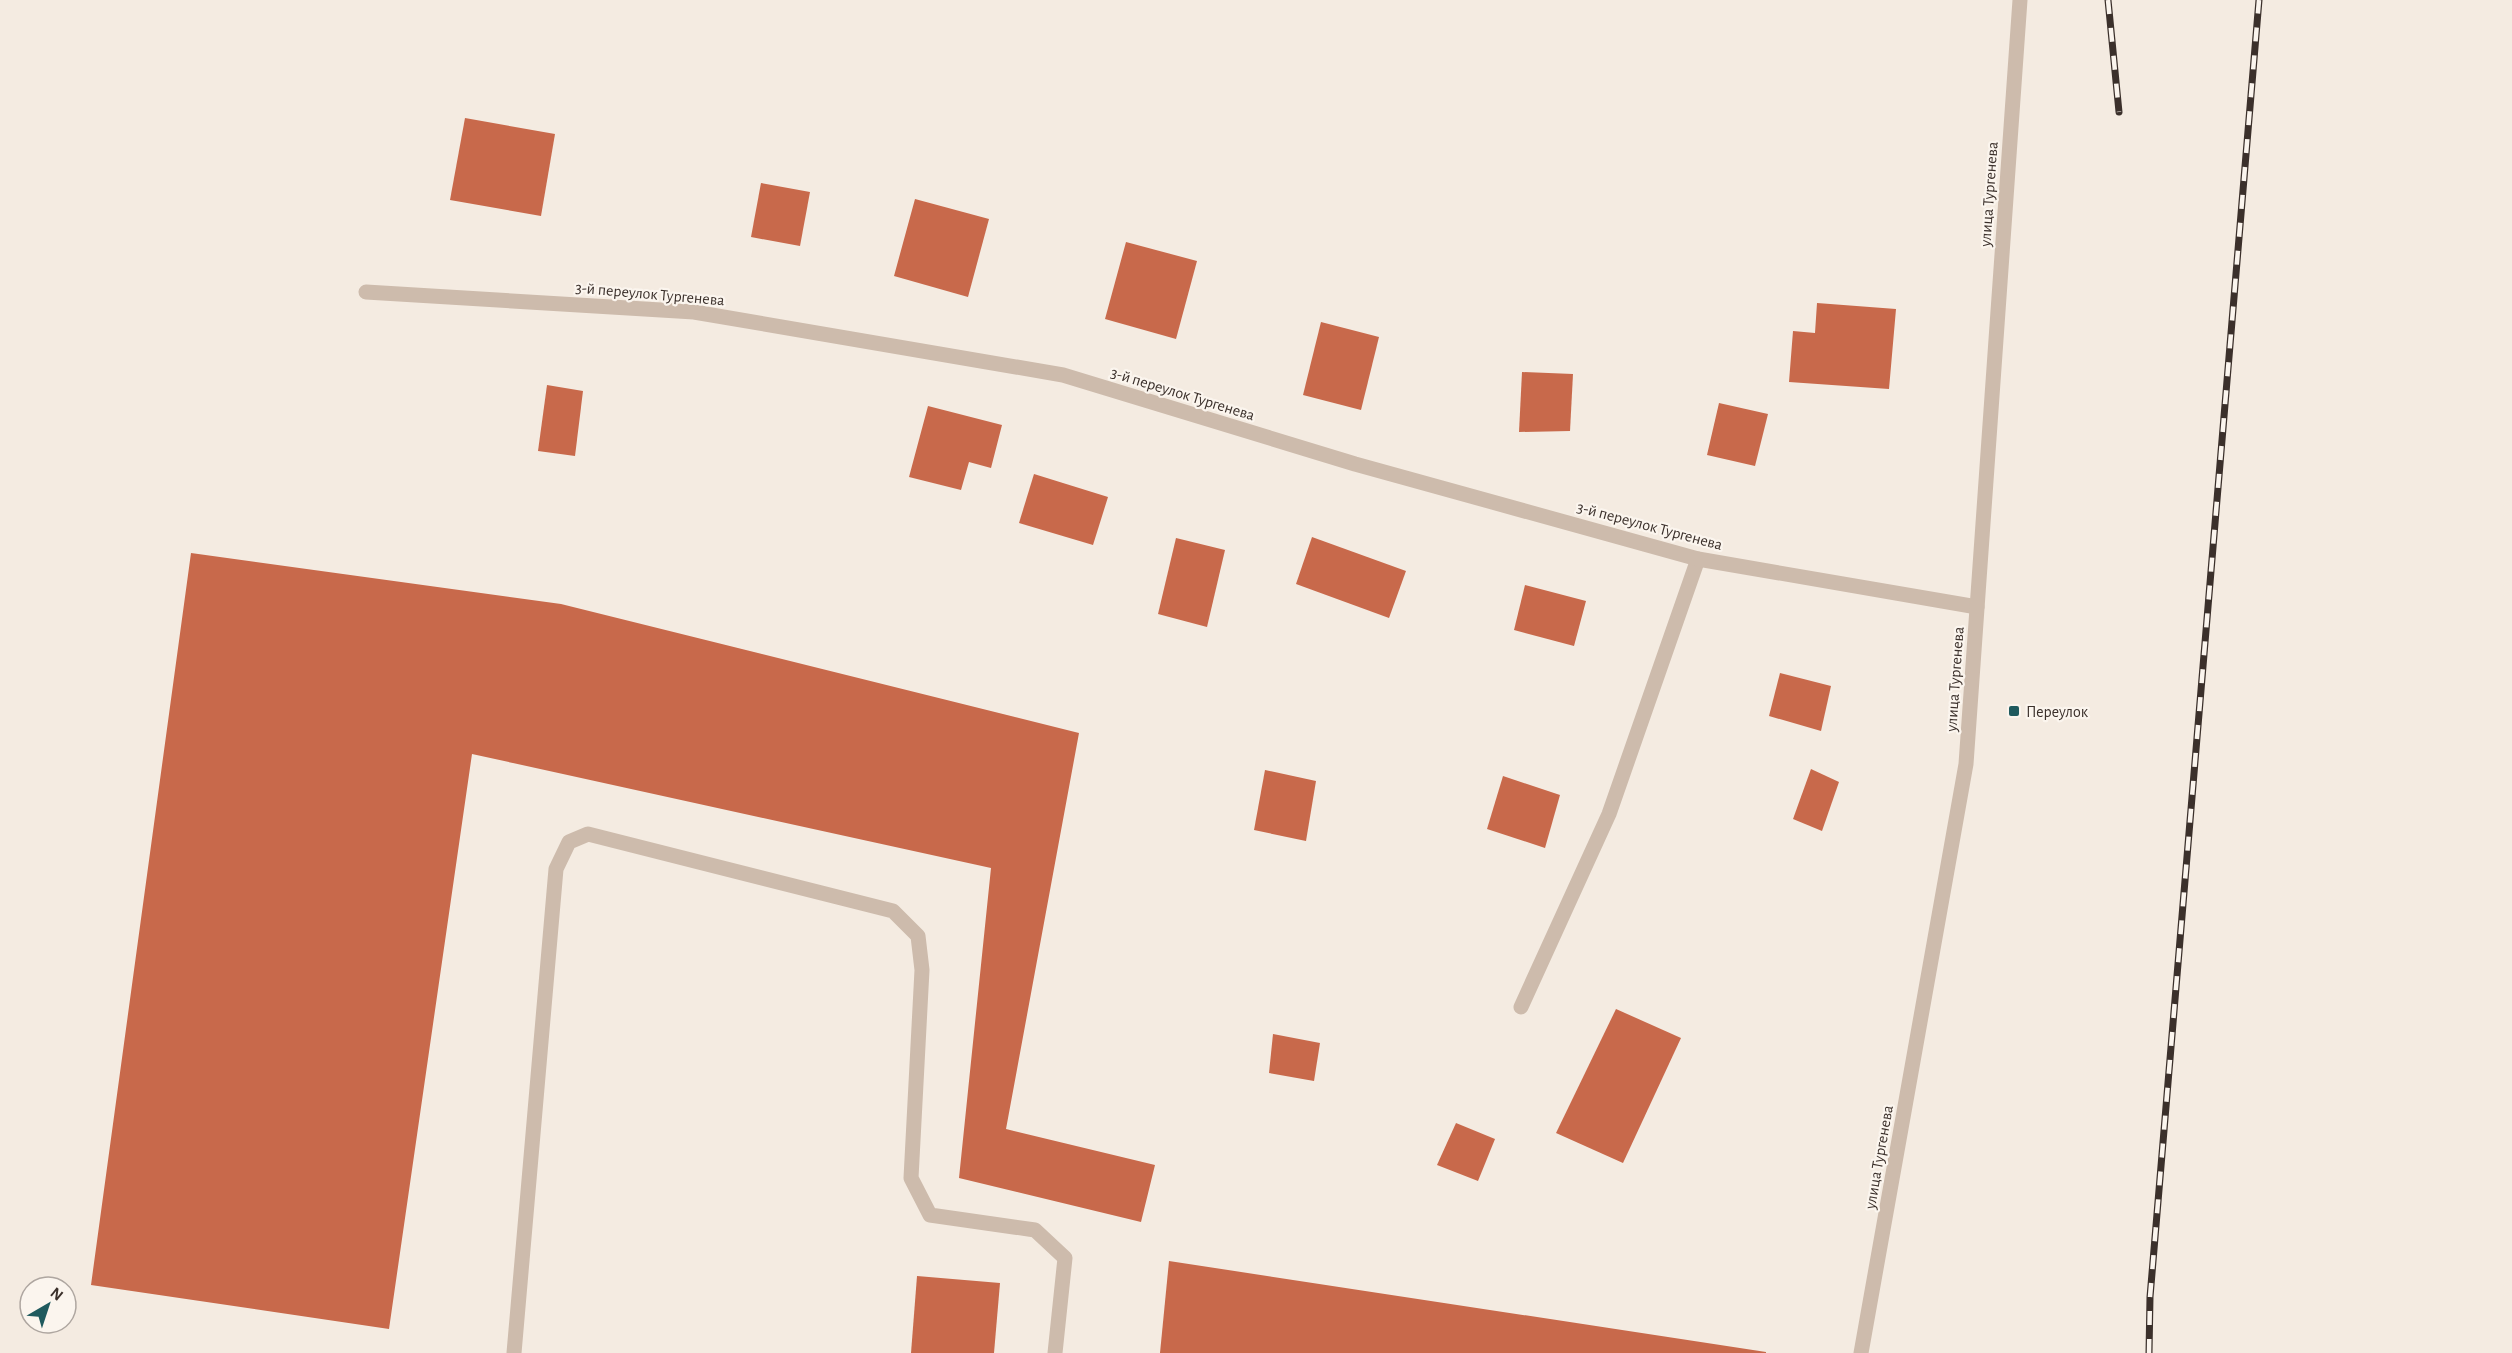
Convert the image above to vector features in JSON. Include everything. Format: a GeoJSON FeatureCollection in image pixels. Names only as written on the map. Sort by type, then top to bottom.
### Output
{"type":"FeatureCollection","features":[{"type":"Feature","properties":{"kind":"street","name":"улица Тургенева"},"geometry":{"type":"LineString","coordinates":[[1862,1353],[1966,764],[2020,0]]}},
{"type":"Feature","properties":{"kind":"street","name":"3-й переулок Тургенева"},"geometry":{"type":"LineString","coordinates":[[366,292],[694,312],[1063,375],[1354,464],[1698,559],[1977,607]]}},
{"type":"Feature","properties":{"kind":"street"},"geometry":{"type":"LineString","coordinates":[[1521,1007],[1609,814],[1698,559]]}},
{"type":"Feature","properties":{"kind":"street"},"geometry":{"type":"LineString","coordinates":[[514,1353],[556,869],[569,842],[588,834],[893,911],[918,936],[922,970],[911,1178],[930,1215],[1035,1230],[1065,1258],[1055,1353]]}},
{"type":"Feature","properties":{"kind":"building"},"geometry":{"type":"Polygon","coordinates":[[[465,118],[555,134],[541,216],[450,200],[465,118]]]}},
{"type":"Feature","properties":{"kind":"building"},"geometry":{"type":"Polygon","coordinates":[[[761,183],[810,192],[800,246],[751,237],[761,183]]]}},
{"type":"Feature","properties":{"kind":"building"},"geometry":{"type":"Polygon","coordinates":[[[915,199],[989,219],[968,297],[894,276],[915,199]]]}},
{"type":"Feature","properties":{"kind":"building"},"geometry":{"type":"Polygon","coordinates":[[[1126,242],[1197,261],[1176,339],[1105,319],[1126,242]]]}},
{"type":"Feature","properties":{"kind":"building"},"geometry":{"type":"Polygon","coordinates":[[[1817,303],[1896,309],[1889,389],[1789,382],[1793,331],[1815,333],[1817,303]]]}},
{"type":"Feature","properties":{"kind":"building"},"geometry":{"type":"Polygon","coordinates":[[[1321,322],[1379,337],[1361,410],[1303,395],[1321,322]]]}},
{"type":"Feature","properties":{"kind":"building"},"geometry":{"type":"Polygon","coordinates":[[[1522,372],[1573,374],[1570,431],[1519,432],[1522,372]]]}},
{"type":"Feature","properties":{"kind":"building"},"geometry":{"type":"Polygon","coordinates":[[[547,385],[583,391],[575,456],[538,451],[547,385]]]}},
{"type":"Feature","properties":{"kind":"building"},"geometry":{"type":"Polygon","coordinates":[[[1719,403],[1768,414],[1755,466],[1707,455],[1719,403]]]}},
{"type":"Feature","properties":{"kind":"building"},"geometry":{"type":"Polygon","coordinates":[[[928,406],[1002,425],[991,468],[969,462],[961,490],[909,477],[928,406]]]}},
{"type":"Feature","properties":{"kind":"building"},"geometry":{"type":"Polygon","coordinates":[[[1034,474],[1108,497],[1093,545],[1019,523],[1034,474]]]}},
{"type":"Feature","properties":{"kind":"building"},"geometry":{"type":"Polygon","coordinates":[[[1312,537],[1406,571],[1389,618],[1296,584],[1312,537]]]}},
{"type":"Feature","properties":{"kind":"building"},"geometry":{"type":"Polygon","coordinates":[[[1176,538],[1225,550],[1207,627],[1158,614],[1176,538]]]}},
{"type":"Feature","properties":{"kind":"building"},"geometry":{"type":"Polygon","coordinates":[[[191,553],[561,604],[1079,733],[1006,1129],[1155,1165],[1141,1222],[959,1178],[991,868],[472,754],[389,1329],[91,1285],[191,553]]]}},
{"type":"Feature","properties":{"kind":"building"},"geometry":{"type":"Polygon","coordinates":[[[1525,585],[1586,601],[1574,646],[1514,630],[1525,585]]]}},
{"type":"Feature","properties":{"kind":"building"},"geometry":{"type":"Polygon","coordinates":[[[1780,673],[1831,686],[1821,731],[1769,716],[1780,673]]]}},
{"type":"Feature","properties":{"kind":"building"},"geometry":{"type":"Polygon","coordinates":[[[1811,769],[1839,782],[1822,831],[1793,819],[1811,769]]]}},
{"type":"Feature","properties":{"kind":"building"},"geometry":{"type":"Polygon","coordinates":[[[1265,770],[1316,781],[1306,841],[1254,830],[1265,770]]]}},
{"type":"Feature","properties":{"kind":"building"},"geometry":{"type":"Polygon","coordinates":[[[1503,776],[1560,795],[1545,848],[1487,829],[1503,776]]]}},
{"type":"Feature","properties":{"kind":"building"},"geometry":{"type":"Polygon","coordinates":[[[1616,1009],[1681,1038],[1623,1163],[1556,1133],[1616,1009]]]}},
{"type":"Feature","properties":{"kind":"building"},"geometry":{"type":"Polygon","coordinates":[[[1273,1034],[1320,1043],[1314,1081],[1269,1073],[1273,1034]]]}},
{"type":"Feature","properties":{"kind":"building"},"geometry":{"type":"Polygon","coordinates":[[[1456,1123],[1495,1139],[1478,1181],[1437,1165],[1456,1123]]]}},
{"type":"Feature","properties":{"kind":"building"},"geometry":{"type":"Polygon","coordinates":[[[1169,1261],[1766,1352],[1766,1353],[1160,1353],[1169,1261]]]}},
{"type":"Feature","properties":{"kind":"building"},"geometry":{"type":"Polygon","coordinates":[[[917,1276],[1000,1283],[994,1353],[911,1353],[917,1276]]]}},
{"type":"Feature","properties":{"kind":"railway"},"geometry":{"type":"LineString","coordinates":[[2108,0],[2119,112]]}},
{"type":"Feature","properties":{"kind":"railway"},"geometry":{"type":"LineString","coordinates":[[2149,1353],[2150,1297],[2259,0]]}},
{"type":"Feature","properties":{"kind":"place","name":"Переулок"},"geometry":{"type":"Point","coordinates":[2014,711]}}]}
